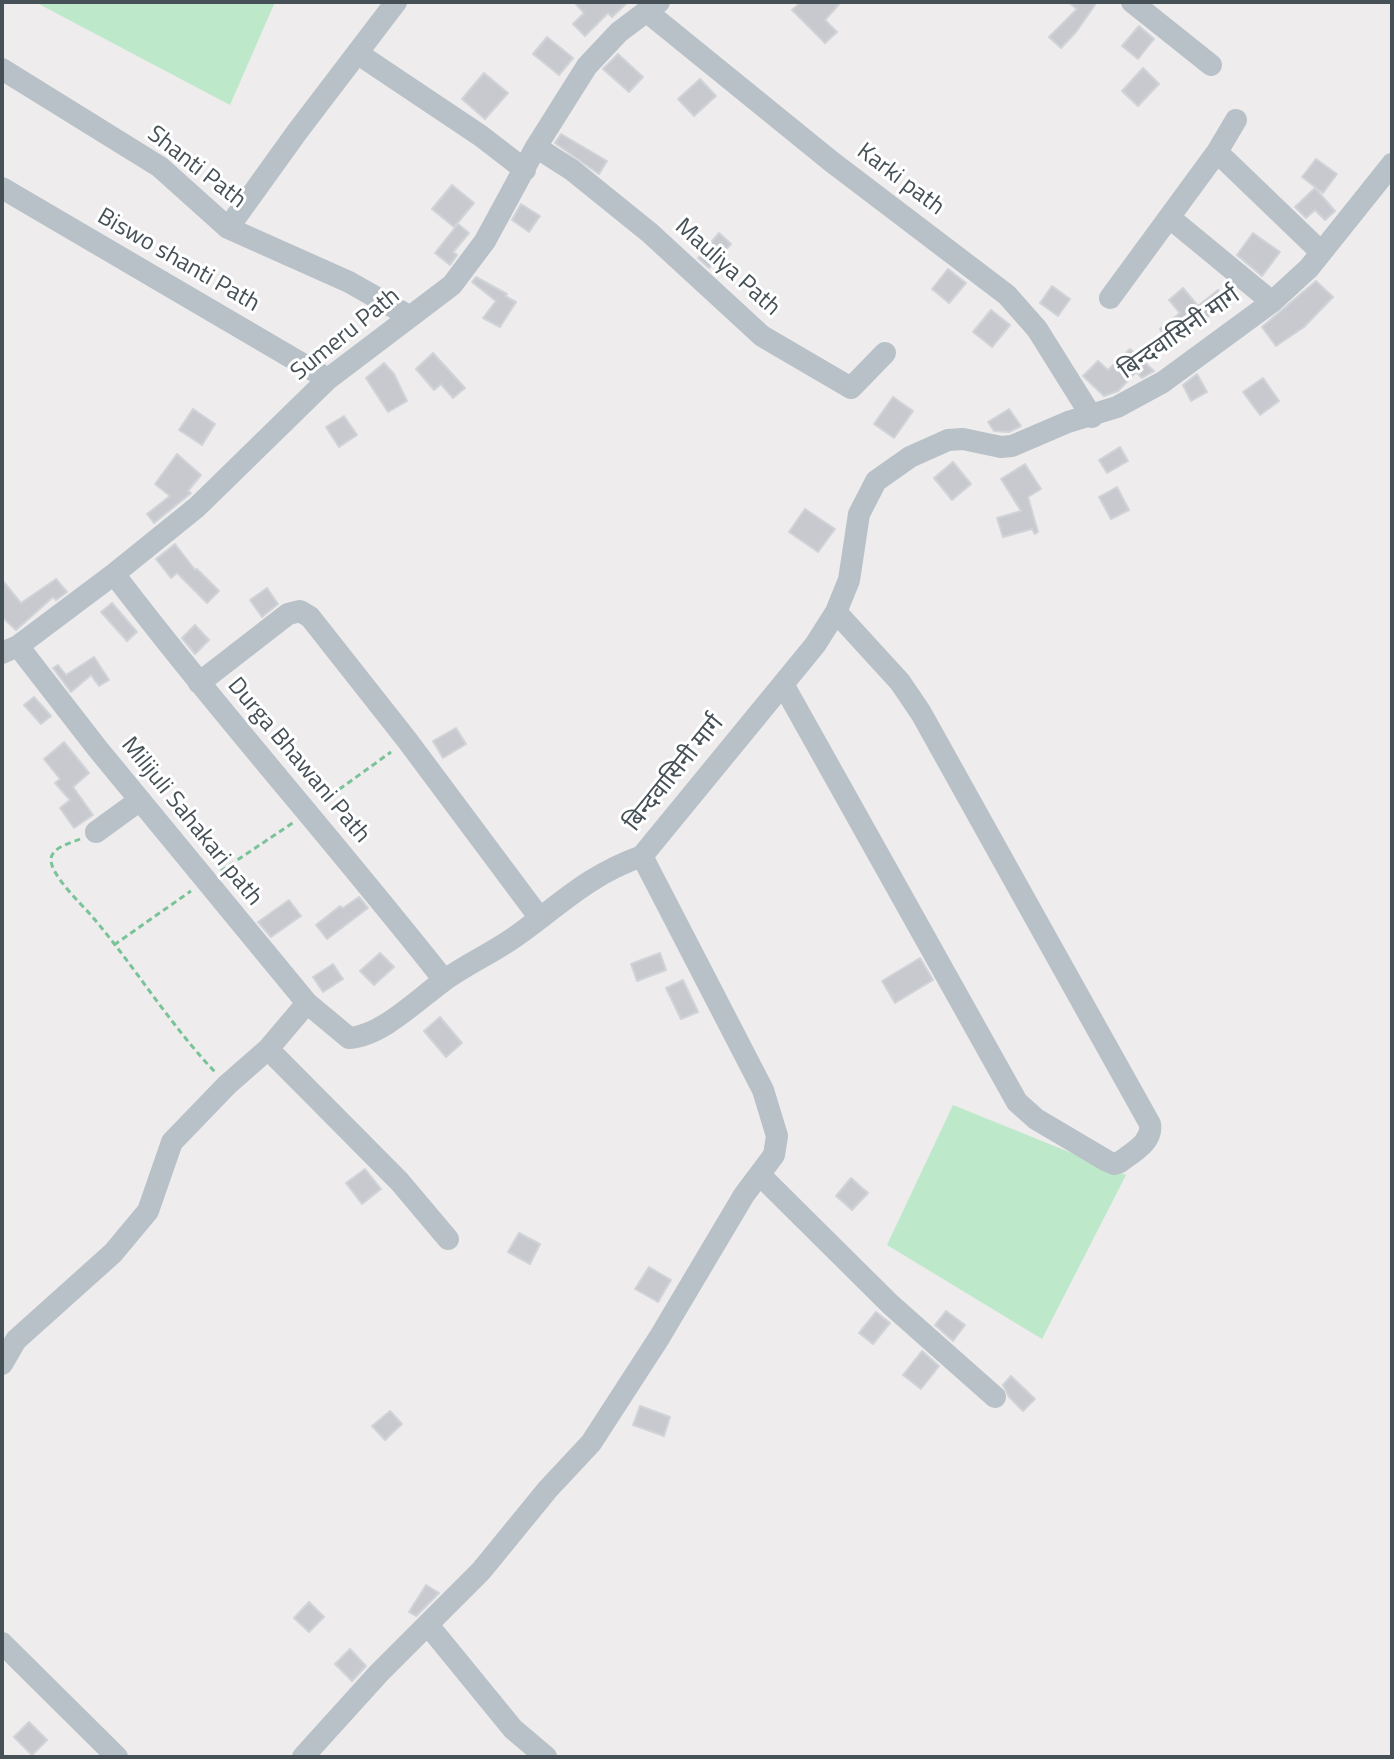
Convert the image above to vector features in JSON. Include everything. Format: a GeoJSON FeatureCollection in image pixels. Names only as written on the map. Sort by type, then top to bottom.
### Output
{"type":"FeatureCollection","features":[{"type":"Feature","properties":{"kind":"street"},"geometry":{"type":"LineString","coordinates":[[228,228],[396,2]]}},
{"type":"Feature","properties":{"kind":"street"},"geometry":{"type":"LineString","coordinates":[[1132,2],[1211,65]]}},
{"type":"Feature","properties":{"kind":"street","name":"Sumeru Path"},"geometry":{"type":"LineString","coordinates":[[10,649],[114,574],[197,507],[328,379],[461,276],[485,241],[536,147],[587,66],[619,32],[652,7]]}},
{"type":"Feature","properties":{"kind":"street","name":"Karki path"},"geometry":{"type":"LineString","coordinates":[[652,7],[832,162],[1007,295],[1037,329],[1092,417]]}},
{"type":"Feature","properties":{"kind":"street"},"geometry":{"type":"LineString","coordinates":[[357,53],[481,136],[525,170]]}},
{"type":"Feature","properties":{"kind":"street","name":"Shanti Path"},"geometry":{"type":"LineString","coordinates":[[2,69],[160,167],[228,228],[349,282],[409,316]]}},
{"type":"Feature","properties":{"kind":"street"},"geometry":{"type":"LineString","coordinates":[[1110,298],[1217,152],[1236,120]]}},
{"type":"Feature","properties":{"kind":"street","name":"Mauliya Path"},"geometry":{"type":"LineString","coordinates":[[536,147],[572,170],[650,233],[762,336],[851,388],[885,353]]}},
{"type":"Feature","properties":{"kind":"street"},"geometry":{"type":"LineString","coordinates":[[1217,152],[1321,252]]}},
{"type":"Feature","properties":{"kind":"street","name":"बिन्दवासिनी मार्ग"},"geometry":{"type":"LineString","coordinates":[[642,856],[784,686],[836,612],[849,580],[859,514],[876,481],[910,457],[948,440],[1012,446],[1068,422],[1117,407],[1163,382],[1272,302],[1309,268],[1392,164]]}},
{"type":"Feature","properties":{"kind":"street","name":"Biswo shanti Path"},"geometry":{"type":"LineString","coordinates":[[2,188],[328,379]]}},
{"type":"Feature","properties":{"kind":"street"},"geometry":{"type":"LineString","coordinates":[[1170,218],[1272,302]]}},
{"type":"Feature","properties":{"kind":"street","name":"Durga Bhawani Path"},"geometry":{"type":"LineString","coordinates":[[114,574],[199,683],[444,980]]}},
{"type":"Feature","properties":{"kind":"street"},"geometry":{"type":"LineString","coordinates":[[199,683],[288,614],[300,611],[310,617],[407,740],[539,917]]}},
{"type":"Feature","properties":{"kind":"street"},"geometry":{"type":"LineString","coordinates":[[784,686],[1017,1102],[1036,1119],[1107,1161],[1114,1164],[1120,1162],[1148,1139],[1152,1129],[1150,1124],[921,713],[900,682],[836,612]]}},
{"type":"Feature","properties":{"kind":"street","name":"Milijuli Sahakari path"},"geometry":{"type":"LineString","coordinates":[[10,649],[140,800],[307,1003],[331,1025],[349,1038],[366,1034],[404,1012],[444,980]]}},
{"type":"Feature","properties":{"kind":"street"},"geometry":{"type":"LineString","coordinates":[[96,832],[140,800]]}},
{"type":"Feature","properties":{"kind":"street"},"geometry":{"type":"LineString","coordinates":[[303,1757],[379,1673],[481,1571],[548,1489],[591,1443],[659,1338],[744,1195],[769,1164],[777,1146],[777,1136],[763,1090],[642,856],[593,877],[502,946],[444,980]]}},
{"type":"Feature","properties":{"kind":"street"},"geometry":{"type":"LineString","coordinates":[[2,1364],[16,1340],[113,1253],[148,1211],[172,1142],[227,1085],[268,1049],[307,1003]]}},
{"type":"Feature","properties":{"kind":"street"},"geometry":{"type":"LineString","coordinates":[[268,1049],[399,1181],[448,1239]]}},
{"type":"Feature","properties":{"kind":"street"},"geometry":{"type":"LineString","coordinates":[[760,1175],[890,1304],[995,1397]]}},
{"type":"Feature","properties":{"kind":"street"},"geometry":{"type":"LineString","coordinates":[[428,1625],[513,1729],[546,1757]]}},
{"type":"Feature","properties":{"kind":"street"},"geometry":{"type":"LineString","coordinates":[[2,1643],[117,1757]]}},
{"type":"Feature","properties":{"kind":"path"},"geometry":{"type":"LineString","coordinates":[[308,812],[407,740]]}},
{"type":"Feature","properties":{"kind":"path"},"geometry":{"type":"LineString","coordinates":[[96,832],[58,849],[51,859],[53,867],[188,1044],[227,1085]]}},
{"type":"Feature","properties":{"kind":"green space"},"geometry":{"type":"Polygon","coordinates":[[[35,2],[275,2],[230,105],[35,2]]]}},
{"type":"Feature","properties":{"kind":"green space"},"geometry":{"type":"Polygon","coordinates":[[[953,1105],[1126,1175],[1042,1339],[887,1245],[953,1105]]]}},
{"type":"Feature","properties":{"kind":"building"},"geometry":{"type":"Polygon","coordinates":[[[574,2],[628,2],[612,17],[608,13],[585,36],[573,24],[584,13],[574,2]]]}},
{"type":"Feature","properties":{"kind":"building"},"geometry":{"type":"Polygon","coordinates":[[[801,2],[841,2],[825,20],[837,32],[825,43],[792,10],[801,2]]]}},
{"type":"Feature","properties":{"kind":"building"},"geometry":{"type":"Polygon","coordinates":[[[1068,2],[1097,2],[1061,48],[1049,37],[1077,9],[1068,2]]]}},
{"type":"Feature","properties":{"kind":"building"},"geometry":{"type":"Polygon","coordinates":[[[1139,26],[1154,39],[1138,59],[1122,46],[1139,26]]]}},
{"type":"Feature","properties":{"kind":"building"},"geometry":{"type":"Polygon","coordinates":[[[547,37],[573,58],[559,75],[533,54],[547,37]]]}},
{"type":"Feature","properties":{"kind":"building"},"geometry":{"type":"Polygon","coordinates":[[[618,54],[643,77],[629,92],[603,69],[618,54]]]}},
{"type":"Feature","properties":{"kind":"building"},"geometry":{"type":"Polygon","coordinates":[[[1143,68],[1159,84],[1138,106],[1122,91],[1143,68]]]}},
{"type":"Feature","properties":{"kind":"building"},"geometry":{"type":"Polygon","coordinates":[[[484,73],[508,93],[485,119],[462,99],[484,73]]]}},
{"type":"Feature","properties":{"kind":"building"},"geometry":{"type":"Polygon","coordinates":[[[700,79],[716,96],[694,116],[678,99],[700,79]]]}},
{"type":"Feature","properties":{"kind":"building"},"geometry":{"type":"Polygon","coordinates":[[[561,134],[607,161],[599,174],[555,143],[561,134]]]}},
{"type":"Feature","properties":{"kind":"building"},"geometry":{"type":"Polygon","coordinates":[[[1316,159],[1337,174],[1323,193],[1302,177],[1316,159]]]}},
{"type":"Feature","properties":{"kind":"building"},"geometry":{"type":"Polygon","coordinates":[[[452,185],[474,203],[454,227],[432,209],[452,185]]]}},
{"type":"Feature","properties":{"kind":"building"},"geometry":{"type":"Polygon","coordinates":[[[1315,188],[1335,211],[1325,220],[1315,210],[1306,218],[1295,207],[1315,188]]]}},
{"type":"Feature","properties":{"kind":"building"},"geometry":{"type":"Polygon","coordinates":[[[521,204],[540,216],[529,232],[512,220],[521,204]]]}},
{"type":"Feature","properties":{"kind":"building"},"geometry":{"type":"Polygon","coordinates":[[[458,224],[469,233],[453,252],[457,255],[450,265],[435,253],[458,224]]]}},
{"type":"Feature","properties":{"kind":"building"},"geometry":{"type":"Polygon","coordinates":[[[719,233],[731,244],[709,268],[698,258],[719,233]]]}},
{"type":"Feature","properties":{"kind":"building"},"geometry":{"type":"Polygon","coordinates":[[[1253,233],[1280,252],[1262,276],[1237,255],[1253,233]]]}},
{"type":"Feature","properties":{"kind":"building"},"geometry":{"type":"Polygon","coordinates":[[[948,269],[966,283],[949,303],[932,289],[948,269]]]}},
{"type":"Feature","properties":{"kind":"building"},"geometry":{"type":"Polygon","coordinates":[[[476,277],[516,302],[500,327],[483,318],[496,301],[472,282],[476,277]]]}},
{"type":"Feature","properties":{"kind":"building"},"geometry":{"type":"Polygon","coordinates":[[[1316,281],[1333,297],[1304,327],[1276,346],[1262,327],[1316,281]]]}},
{"type":"Feature","properties":{"kind":"building"},"geometry":{"type":"Polygon","coordinates":[[[1052,286],[1070,299],[1058,316],[1040,303],[1052,286]]]}},
{"type":"Feature","properties":{"kind":"building"},"geometry":{"type":"Polygon","coordinates":[[[1183,288],[1198,306],[1218,290],[1227,301],[1173,345],[1160,329],[1180,313],[1169,300],[1183,288]]]}},
{"type":"Feature","properties":{"kind":"building"},"geometry":{"type":"Polygon","coordinates":[[[991,310],[1010,325],[992,347],[973,332],[991,310]]]}},
{"type":"Feature","properties":{"kind":"building"},"geometry":{"type":"Polygon","coordinates":[[[1130,349],[1154,371],[1142,378],[1136,372],[1118,391],[1104,396],[1083,376],[1098,361],[1108,370],[1130,349]]]}},
{"type":"Feature","properties":{"kind":"building"},"geometry":{"type":"Polygon","coordinates":[[[433,353],[465,388],[453,398],[441,384],[434,390],[416,369],[433,353]]]}},
{"type":"Feature","properties":{"kind":"building"},"geometry":{"type":"Polygon","coordinates":[[[384,363],[394,374],[407,401],[388,412],[366,378],[384,363]]]}},
{"type":"Feature","properties":{"kind":"building"},"geometry":{"type":"Polygon","coordinates":[[[1197,374],[1207,392],[1191,401],[1183,385],[1197,374]]]}},
{"type":"Feature","properties":{"kind":"building"},"geometry":{"type":"Polygon","coordinates":[[[1263,378],[1279,401],[1260,415],[1243,392],[1263,378]]]}},
{"type":"Feature","properties":{"kind":"building"},"geometry":{"type":"Polygon","coordinates":[[[893,397],[913,411],[894,438],[874,424],[893,397]]]}},
{"type":"Feature","properties":{"kind":"building"},"geometry":{"type":"Polygon","coordinates":[[[193,409],[215,424],[202,445],[179,430],[193,409]]]}},
{"type":"Feature","properties":{"kind":"building"},"geometry":{"type":"Polygon","coordinates":[[[1009,409],[1021,426],[1009,432],[994,431],[988,422],[1009,409]]]}},
{"type":"Feature","properties":{"kind":"building"},"geometry":{"type":"Polygon","coordinates":[[[344,416],[357,435],[339,447],[326,427],[344,416]]]}},
{"type":"Feature","properties":{"kind":"building"},"geometry":{"type":"Polygon","coordinates":[[[1120,447],[1128,461],[1107,473],[1099,460],[1120,447]]]}},
{"type":"Feature","properties":{"kind":"building"},"geometry":{"type":"Polygon","coordinates":[[[177,454],[201,475],[188,491],[191,493],[154,523],[147,514],[170,496],[155,484],[177,454]]]}},
{"type":"Feature","properties":{"kind":"building"},"geometry":{"type":"Polygon","coordinates":[[[953,462],[971,484],[952,500],[934,478],[953,462]]]}},
{"type":"Feature","properties":{"kind":"building"},"geometry":{"type":"Polygon","coordinates":[[[1025,464],[1041,489],[1028,497],[1038,532],[1035,534],[1032,529],[1003,537],[997,518],[1021,511],[1001,479],[1025,464]]]}},
{"type":"Feature","properties":{"kind":"building"},"geometry":{"type":"Polygon","coordinates":[[[1117,487],[1129,510],[1111,519],[1099,497],[1117,487]]]}},
{"type":"Feature","properties":{"kind":"building"},"geometry":{"type":"Polygon","coordinates":[[[805,509],[835,529],[818,552],[789,532],[805,509]]]}},
{"type":"Feature","properties":{"kind":"building"},"geometry":{"type":"Polygon","coordinates":[[[175,544],[195,570],[219,591],[207,603],[177,573],[171,578],[156,559],[175,544]]]}},
{"type":"Feature","properties":{"kind":"building"},"geometry":{"type":"Polygon","coordinates":[[[56,579],[67,592],[56,600],[53,597],[16,630],[2,617],[2,580],[21,603],[56,579]]]}},
{"type":"Feature","properties":{"kind":"building"},"geometry":{"type":"Polygon","coordinates":[[[267,588],[278,604],[262,617],[250,600],[267,588]]]}},
{"type":"Feature","properties":{"kind":"building"},"geometry":{"type":"Polygon","coordinates":[[[112,603],[137,632],[127,641],[101,612],[112,603]]]}},
{"type":"Feature","properties":{"kind":"building"},"geometry":{"type":"Polygon","coordinates":[[[195,625],[209,640],[195,654],[182,638],[195,625]]]}},
{"type":"Feature","properties":{"kind":"building"},"geometry":{"type":"Polygon","coordinates":[[[94,657],[109,680],[99,686],[91,675],[71,692],[53,668],[58,665],[66,675],[94,657]]]}},
{"type":"Feature","properties":{"kind":"building"},"geometry":{"type":"Polygon","coordinates":[[[34,697],[51,716],[41,724],[24,705],[34,697]]]}},
{"type":"Feature","properties":{"kind":"building"},"geometry":{"type":"Polygon","coordinates":[[[456,728],[466,744],[443,758],[433,741],[456,728]]]}},
{"type":"Feature","properties":{"kind":"building"},"geometry":{"type":"Polygon","coordinates":[[[64,742],[89,773],[73,787],[93,815],[74,828],[60,808],[70,800],[55,783],[60,779],[44,759],[64,742]]]}},
{"type":"Feature","properties":{"kind":"building"},"geometry":{"type":"Polygon","coordinates":[[[359,897],[368,908],[327,939],[316,925],[340,906],[343,908],[359,897]]]}},
{"type":"Feature","properties":{"kind":"building"},"geometry":{"type":"Polygon","coordinates":[[[289,900],[301,916],[271,937],[258,922],[289,900]]]}},
{"type":"Feature","properties":{"kind":"building"},"geometry":{"type":"Polygon","coordinates":[[[380,953],[394,967],[374,985],[360,971],[380,953]]]}},
{"type":"Feature","properties":{"kind":"building"},"geometry":{"type":"Polygon","coordinates":[[[660,953],[666,970],[637,981],[631,964],[660,953]]]}},
{"type":"Feature","properties":{"kind":"building"},"geometry":{"type":"Polygon","coordinates":[[[920,958],[933,980],[895,1003],[882,981],[920,958]]]}},
{"type":"Feature","properties":{"kind":"building"},"geometry":{"type":"Polygon","coordinates":[[[333,964],[343,979],[323,992],[313,977],[333,964]]]}},
{"type":"Feature","properties":{"kind":"building"},"geometry":{"type":"Polygon","coordinates":[[[683,980],[698,1012],[681,1019],[666,988],[683,980]]]}},
{"type":"Feature","properties":{"kind":"building"},"geometry":{"type":"Polygon","coordinates":[[[440,1017],[462,1043],[446,1057],[424,1031],[440,1017]]]}},
{"type":"Feature","properties":{"kind":"building"},"geometry":{"type":"Polygon","coordinates":[[[365,1169],[381,1189],[362,1204],[346,1183],[365,1169]]]}},
{"type":"Feature","properties":{"kind":"building"},"geometry":{"type":"Polygon","coordinates":[[[851,1178],[868,1193],[852,1210],[836,1196],[851,1178]]]}},
{"type":"Feature","properties":{"kind":"building"},"geometry":{"type":"Polygon","coordinates":[[[519,1233],[540,1244],[530,1264],[508,1252],[519,1233]]]}},
{"type":"Feature","properties":{"kind":"building"},"geometry":{"type":"Polygon","coordinates":[[[649,1267],[671,1280],[658,1302],[635,1289],[649,1267]]]}},
{"type":"Feature","properties":{"kind":"building"},"geometry":{"type":"Polygon","coordinates":[[[946,1311],[965,1325],[953,1341],[935,1325],[946,1311]]]}},
{"type":"Feature","properties":{"kind":"building"},"geometry":{"type":"Polygon","coordinates":[[[876,1312],[890,1323],[873,1344],[859,1333],[876,1312]]]}},
{"type":"Feature","properties":{"kind":"building"},"geometry":{"type":"Polygon","coordinates":[[[922,1351],[939,1366],[921,1389],[903,1375],[922,1351]]]}},
{"type":"Feature","properties":{"kind":"building"},"geometry":{"type":"Polygon","coordinates":[[[1011,1376],[1035,1399],[1023,1411],[1009,1397],[1003,1385],[1011,1376]]]}},
{"type":"Feature","properties":{"kind":"building"},"geometry":{"type":"Polygon","coordinates":[[[640,1406],[670,1417],[664,1436],[633,1425],[640,1406]]]}},
{"type":"Feature","properties":{"kind":"building"},"geometry":{"type":"Polygon","coordinates":[[[390,1411],[402,1424],[385,1440],[372,1426],[390,1411]]]}},
{"type":"Feature","properties":{"kind":"building"},"geometry":{"type":"Polygon","coordinates":[[[426,1585],[439,1593],[416,1616],[409,1612],[426,1585]]]}},
{"type":"Feature","properties":{"kind":"building"},"geometry":{"type":"Polygon","coordinates":[[[309,1602],[324,1617],[309,1632],[294,1618],[309,1602]]]}},
{"type":"Feature","properties":{"kind":"building"},"geometry":{"type":"Polygon","coordinates":[[[350,1649],[366,1666],[352,1681],[335,1664],[350,1649]]]}},
{"type":"Feature","properties":{"kind":"building"},"geometry":{"type":"Polygon","coordinates":[[[29,1722],[47,1740],[32,1755],[14,1737],[29,1722]]]}}]}
